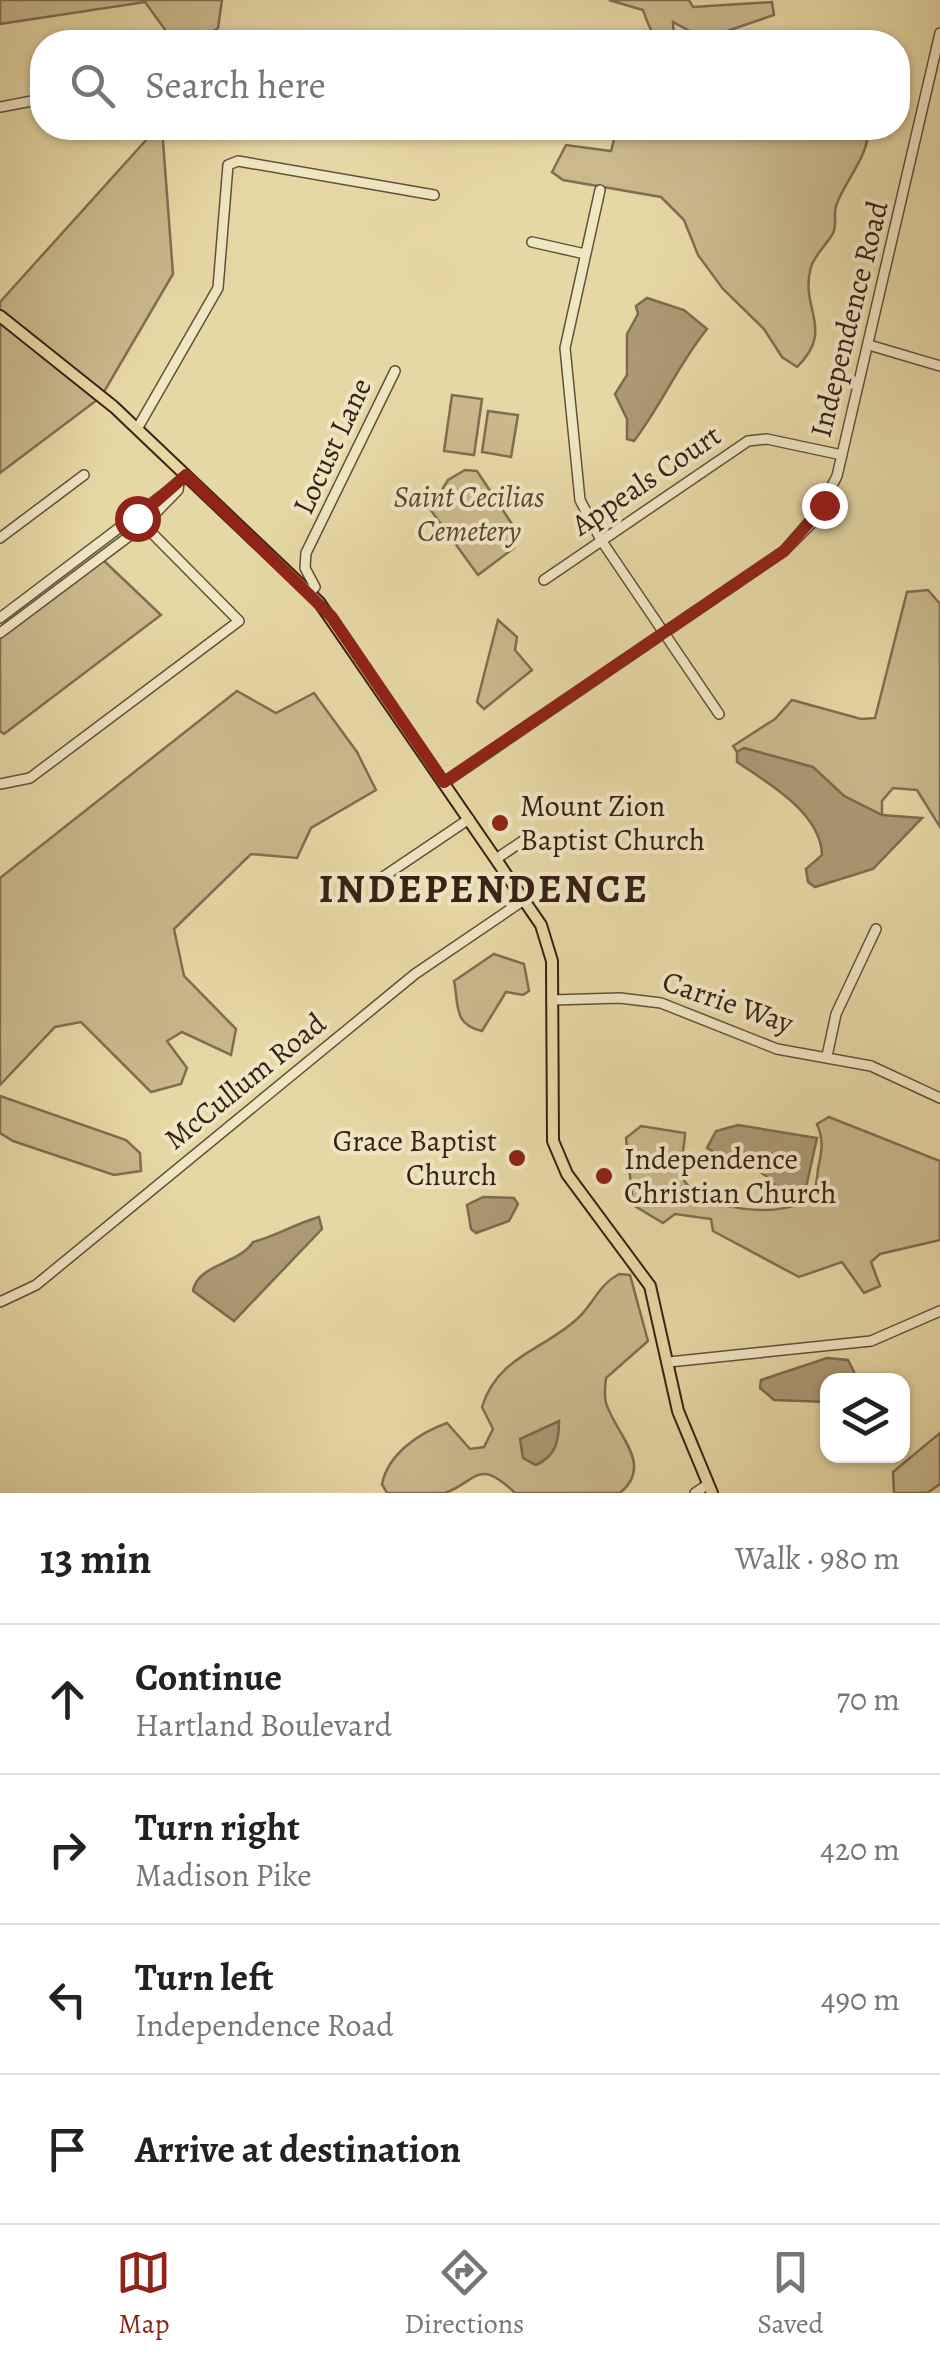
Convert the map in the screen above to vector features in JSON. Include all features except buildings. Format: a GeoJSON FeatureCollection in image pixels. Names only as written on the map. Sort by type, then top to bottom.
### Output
{"type":"FeatureCollection","features":[{"type":"Feature","properties":{"kind":"main road"},"geometry":{"type":"LineString","coordinates":[[0,316],[137,429],[182,479],[309,593],[346,636],[524,900],[550,946],[552,1128],[557,1153],[568,1176],[650,1286],[682,1421],[709,1489]]}},
{"type":"Feature","properties":{"kind":"street","name":"Independence Road"},"geometry":{"type":"LineString","coordinates":[[444,782],[665,634],[804,533],[824,505],[842,454],[869,345],[940,33]]}},
{"type":"Feature","properties":{"kind":"street"},"geometry":{"type":"LineString","coordinates":[[0,108],[30,102]]}},
{"type":"Feature","properties":{"kind":"street"},"geometry":{"type":"LineString","coordinates":[[137,429],[218,288],[221,212],[232,162],[434,195]]}},
{"type":"Feature","properties":{"kind":"street"},"geometry":{"type":"LineString","coordinates":[[600,190],[565,348],[575,478],[585,513],[601,540],[718,714]]}},
{"type":"Feature","properties":{"kind":"street"},"geometry":{"type":"LineString","coordinates":[[532,242],[584,254]]}},
{"type":"Feature","properties":{"kind":"street"},"geometry":{"type":"LineString","coordinates":[[869,345],[940,366]]}},
{"type":"Feature","properties":{"kind":"street","name":"Locust Lane"},"geometry":{"type":"LineString","coordinates":[[309,593],[315,587],[305,568],[306,553],[395,372]]}},
{"type":"Feature","properties":{"kind":"street","name":"Appeals Court"},"geometry":{"type":"LineString","coordinates":[[544,580],[748,442],[767,439],[842,454]]}},
{"type":"Feature","properties":{"kind":"street"},"geometry":{"type":"LineString","coordinates":[[0,538],[84,475]]}},
{"type":"Feature","properties":{"kind":"street"},"geometry":{"type":"LineString","coordinates":[[0,633],[141,522],[178,490],[182,479]]}},
{"type":"Feature","properties":{"kind":"street"},"geometry":{"type":"LineString","coordinates":[[0,618],[141,522]]}},
{"type":"Feature","properties":{"kind":"street"},"geometry":{"type":"LineString","coordinates":[[0,784],[30,778],[240,621],[141,522]]}},
{"type":"Feature","properties":{"kind":"street"},"geometry":{"type":"LineString","coordinates":[[380,879],[469,819]]}},
{"type":"Feature","properties":{"kind":"street"},"geometry":{"type":"LineString","coordinates":[[496,859],[530,836]]}},
{"type":"Feature","properties":{"kind":"street","name":"McCullum Road"},"geometry":{"type":"LineString","coordinates":[[0,1302],[36,1285],[415,974],[524,900]]}},
{"type":"Feature","properties":{"kind":"street"},"geometry":{"type":"LineString","coordinates":[[826,1056],[836,1014],[876,930]]}},
{"type":"Feature","properties":{"kind":"street","name":"Carrie Way"},"geometry":{"type":"LineString","coordinates":[[552,1000],[620,998],[661,1003],[778,1049],[871,1066],[940,1098]]}},
{"type":"Feature","properties":{"kind":"street"},"geometry":{"type":"LineString","coordinates":[[670,1362],[872,1341],[940,1311]]}},
{"type":"Feature","properties":{"kind":"street"},"geometry":{"type":"LineString","coordinates":[[696,1493],[709,1489]]}},
{"type":"Feature","properties":{"kind":"green space"},"geometry":{"type":"Polygon","coordinates":[[[0,0],[222,0],[215,30],[165,30],[145,2],[0,24],[0,0]]]}},
{"type":"Feature","properties":{"kind":"green space"},"geometry":{"type":"Polygon","coordinates":[[[609,0],[689,0],[693,7],[772,2],[774,15],[730,30],[688,30],[673,22],[673,30],[651,30],[643,10],[609,0]]]}},
{"type":"Feature","properties":{"kind":"green space"},"geometry":{"type":"Polygon","coordinates":[[[146,140],[163,140],[173,274],[101,397],[0,473],[0,302],[146,140]]]}},
{"type":"Feature","properties":{"kind":"green space"},"geometry":{"type":"Polygon","coordinates":[[[614,140],[867,140],[836,206],[834,232],[811,267],[809,295],[814,341],[797,367],[782,357],[764,329],[723,289],[698,255],[684,220],[661,197],[563,180],[552,172],[566,145],[611,151],[614,140]]]}},
{"type":"Feature","properties":{"kind":"green space"},"geometry":{"type":"Polygon","coordinates":[[[452,395],[482,399],[474,455],[444,451],[452,395]]]}},
{"type":"Feature","properties":{"kind":"green space"},"geometry":{"type":"Polygon","coordinates":[[[488,411],[518,415],[511,457],[482,452],[488,411]]]}},
{"type":"Feature","properties":{"kind":"green space","name":"Saint Cecilias Cemetery"},"geometry":{"type":"Polygon","coordinates":[[[465,470],[477,471],[518,533],[514,548],[478,575],[430,509],[448,480],[465,470]]]}},
{"type":"Feature","properties":{"kind":"green space"},"geometry":{"type":"Polygon","coordinates":[[[101,558],[161,615],[4,734],[0,731],[0,633],[101,558]]]}},
{"type":"Feature","properties":{"kind":"green space"},"geometry":{"type":"Polygon","coordinates":[[[928,590],[940,604],[940,827],[917,790],[893,788],[882,801],[882,815],[844,796],[813,767],[744,748],[737,752],[733,746],[775,719],[792,700],[861,719],[875,718],[907,592],[928,590]]]}},
{"type":"Feature","properties":{"kind":"green space"},"geometry":{"type":"Polygon","coordinates":[[[498,620],[517,637],[515,650],[532,670],[484,709],[477,702],[498,620]]]}},
{"type":"Feature","properties":{"kind":"green space"},"geometry":{"type":"Polygon","coordinates":[[[237,691],[276,713],[314,693],[357,752],[376,790],[311,828],[297,858],[251,854],[174,929],[184,976],[236,1029],[231,1055],[182,1032],[167,1041],[187,1068],[181,1084],[151,1092],[81,1022],[55,1027],[0,1085],[0,878],[237,691]]]}},
{"type":"Feature","properties":{"kind":"green space"},"geometry":{"type":"Polygon","coordinates":[[[494,954],[524,964],[529,991],[523,995],[506,992],[482,1031],[462,1019],[454,981],[494,954]]]}},
{"type":"Feature","properties":{"kind":"green space"},"geometry":{"type":"Polygon","coordinates":[[[0,1096],[126,1140],[140,1153],[141,1171],[114,1175],[13,1141],[0,1133],[0,1096]]]}},
{"type":"Feature","properties":{"kind":"green space"},"geometry":{"type":"Polygon","coordinates":[[[829,1117],[940,1161],[940,1240],[880,1254],[871,1262],[880,1286],[864,1293],[842,1262],[799,1277],[713,1231],[711,1219],[675,1214],[663,1223],[633,1205],[626,1138],[641,1126],[685,1133],[681,1172],[688,1185],[702,1196],[742,1209],[765,1210],[802,1202],[813,1192],[822,1146],[817,1124],[829,1117]]]}},
{"type":"Feature","properties":{"kind":"green space"},"geometry":{"type":"Polygon","coordinates":[[[619,1274],[630,1275],[648,1341],[606,1378],[606,1403],[633,1460],[630,1482],[620,1493],[515,1493],[485,1474],[445,1493],[387,1493],[382,1484],[391,1463],[406,1446],[436,1427],[447,1423],[470,1449],[484,1447],[493,1429],[482,1407],[499,1376],[577,1319],[619,1274]]]}},
{"type":"Feature","properties":{"kind":"green space"},"geometry":{"type":"Polygon","coordinates":[[[940,1433],[940,1484],[927,1493],[894,1493],[893,1472],[910,1463],[910,1458],[940,1433]]]}},
{"type":"Feature","properties":{"kind":"shaded area"},"geometry":{"type":"Polygon","coordinates":[[[647,298],[684,310],[707,329],[634,441],[627,439],[627,419],[615,394],[627,375],[627,334],[638,314],[636,306],[647,298]]]}},
{"type":"Feature","properties":{"kind":"shaded area"},"geometry":{"type":"Polygon","coordinates":[[[744,748],[813,767],[844,796],[882,815],[922,818],[873,869],[815,887],[808,882],[806,869],[822,855],[813,826],[791,801],[737,762],[737,752],[744,748]]]}},
{"type":"Feature","properties":{"kind":"shaded area"},"geometry":{"type":"Polygon","coordinates":[[[738,1125],[817,1138],[805,1192],[798,1197],[781,1195],[775,1184],[758,1171],[707,1148],[716,1131],[738,1125]]]}},
{"type":"Feature","properties":{"kind":"shaded area"},"geometry":{"type":"Polygon","coordinates":[[[483,1197],[514,1198],[518,1204],[509,1221],[476,1233],[471,1229],[467,1205],[483,1197]]]}},
{"type":"Feature","properties":{"kind":"shaded area"},"geometry":{"type":"Polygon","coordinates":[[[319,1217],[322,1229],[234,1321],[193,1291],[202,1275],[239,1255],[253,1242],[319,1217]]]}},
{"type":"Feature","properties":{"kind":"shaded area"},"geometry":{"type":"Polygon","coordinates":[[[827,1358],[848,1360],[854,1373],[820,1373],[820,1402],[774,1400],[760,1388],[761,1380],[827,1358]]]}},
{"type":"Feature","properties":{"kind":"shaded area"},"geometry":{"type":"Polygon","coordinates":[[[559,1421],[557,1441],[548,1457],[536,1465],[523,1458],[520,1439],[559,1421]]]}},
{"type":"Feature","properties":{"kind":"place","name":"Mount Zion Baptist Church"},"geometry":{"type":"Point","coordinates":[500,823]}},
{"type":"Feature","properties":{"kind":"place","name":"Grace Baptist Church"},"geometry":{"type":"Point","coordinates":[517,1158]}},
{"type":"Feature","properties":{"kind":"place","name":"Independence Christian Church"},"geometry":{"type":"Point","coordinates":[604,1176]}},
{"type":"Feature","properties":{"kind":"district","name":"INDEPENDENCE"},"geometry":{"type":"Point","coordinates":[484,888]}},
{"type":"Feature","properties":{"kind":"route"},"geometry":{"type":"LineString","coordinates":[[137,518],[186,475],[331,616],[444,782],[784,551],[804,533],[824,505]]}}]}
